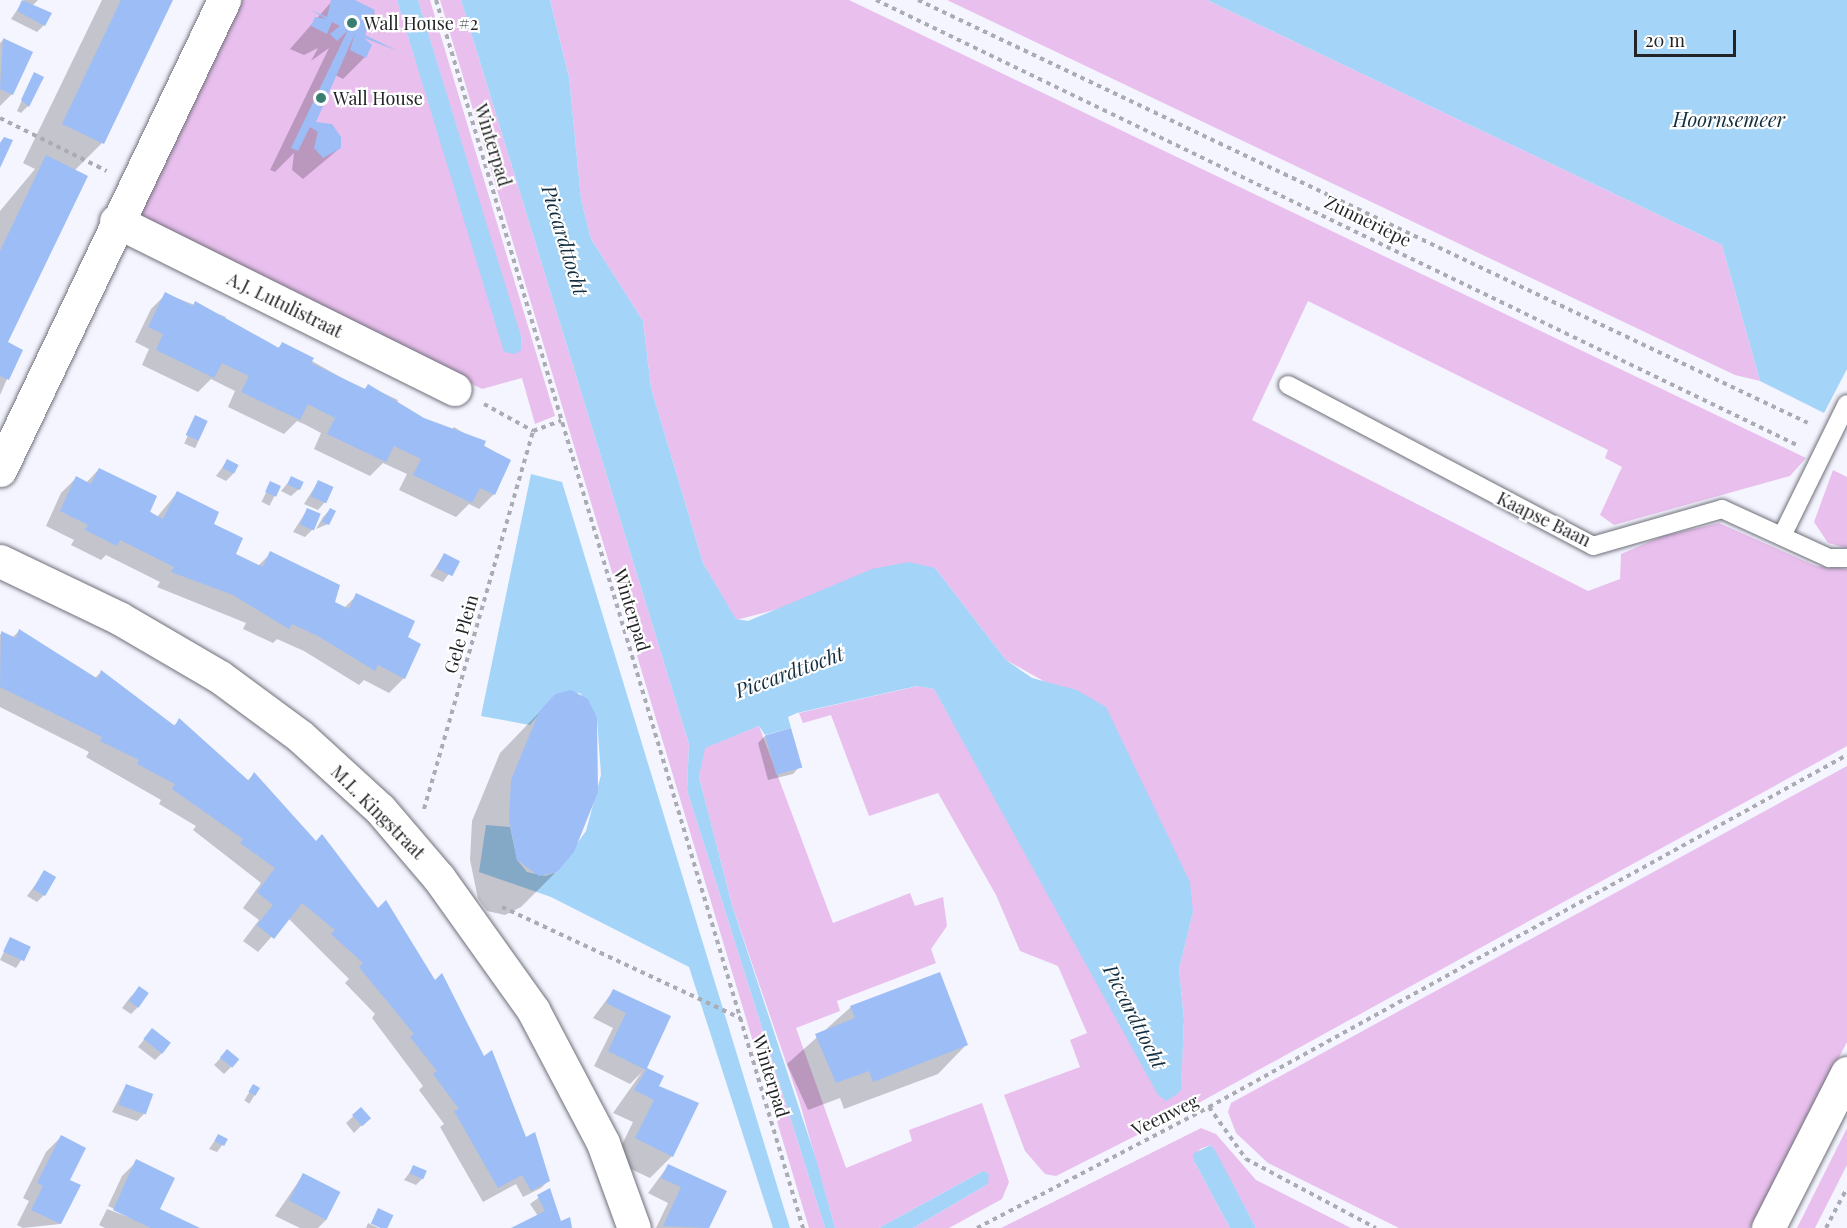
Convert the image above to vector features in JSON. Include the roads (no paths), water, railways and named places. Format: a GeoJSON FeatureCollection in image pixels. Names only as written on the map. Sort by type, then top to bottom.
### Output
{"type":"FeatureCollection","features":[{"type":"Feature","properties":{"kind":"street"},"geometry":{"type":"LineString","coordinates":[[0,470],[116,221],[224,0]]}},
{"type":"Feature","properties":{"kind":"street","name":"A.J. Lutulistraat"},"geometry":{"type":"LineString","coordinates":[[116,221],[455,389]]}},
{"type":"Feature","properties":{"kind":"street","name":"M.L. Kingstraat"},"geometry":{"type":"LineString","coordinates":[[0,561],[119,618],[220,677],[300,736],[414,845],[533,1010],[603,1143],[634,1228]]}},
{"type":"Feature","properties":{"kind":"street"},"geometry":{"type":"LineString","coordinates":[[1768,1228],[1847,1073]]}},
{"type":"Feature","properties":{"kind":"lane","name":"Kaapse Baan"},"geometry":{"type":"LineString","coordinates":[[1288,385],[1593,546],[1722,509],[1829,558],[1847,558]]}},
{"type":"Feature","properties":{"kind":"lane"},"geometry":{"type":"LineString","coordinates":[[1782,536],[1847,404]]}},
{"type":"Feature","properties":{"kind":"water"},"geometry":{"type":"Polygon","coordinates":[[[397,0],[418,0],[521,336],[521,350],[515,354],[504,352],[397,0]]]}},
{"type":"Feature","properties":{"kind":"water","name":"Piccardttocht"},"geometry":{"type":"Polygon","coordinates":[[[461,0],[550,0],[569,77],[581,199],[591,239],[643,321],[651,388],[703,563],[736,619],[748,621],[872,569],[909,562],[935,568],[1006,660],[1032,678],[1077,690],[1106,707],[1190,882],[1193,912],[1179,969],[1184,1020],[1181,1090],[1176,1095],[1166,1101],[1158,1095],[934,689],[917,686],[797,713],[788,717],[791,728],[765,735],[759,726],[705,748],[699,777],[732,905],[816,1159],[835,1228],[825,1228],[687,790],[689,744],[461,0]]]}},
{"type":"Feature","properties":{"kind":"water","name":"Hoornsemeer"},"geometry":{"type":"Polygon","coordinates":[[[1207,0],[1847,0],[1847,369],[1824,413],[1760,381],[1722,245],[1207,0]]]}},
{"type":"Feature","properties":{"kind":"water"},"geometry":{"type":"Polygon","coordinates":[[[531,474],[562,482],[790,1228],[773,1228],[689,967],[551,897],[479,872],[486,825],[510,827],[517,860],[527,872],[545,876],[557,872],[586,831],[601,775],[597,718],[580,693],[555,694],[530,725],[481,716],[531,474]]]}},
{"type":"Feature","properties":{"kind":"water"},"geometry":{"type":"Polygon","coordinates":[[[1211,1145],[1256,1228],[1230,1228],[1194,1161],[1193,1154],[1211,1145]]]}},
{"type":"Feature","properties":{"kind":"water"},"geometry":{"type":"Polygon","coordinates":[[[983,1171],[989,1174],[988,1184],[913,1228],[879,1228],[983,1171]]]}},
{"type":"Feature","properties":{"kind":"place","name":"Wall House #2"},"geometry":{"type":"Point","coordinates":[352,23]}},
{"type":"Feature","properties":{"kind":"place","name":"Wall House"},"geometry":{"type":"Point","coordinates":[321,98]}}]}
